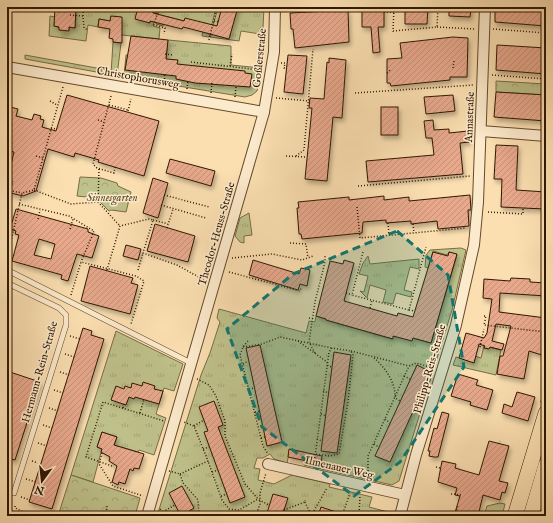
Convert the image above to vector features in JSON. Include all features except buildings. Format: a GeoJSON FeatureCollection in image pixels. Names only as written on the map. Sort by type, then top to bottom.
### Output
{"type":"FeatureCollection","features":[{"type":"Feature","properties":{"kind":"main road"},"geometry":{"type":"LineString","coordinates":[[515,516],[546,413]]}},
{"type":"Feature","properties":{"kind":"main road"},"geometry":{"type":"LineString","coordinates":[[531,516],[546,465]]}},
{"type":"Feature","properties":{"kind":"street","name":"Goßlerstraße"},"geometry":{"type":"LineString","coordinates":[[264,112],[272,71],[275,7]]}},
{"type":"Feature","properties":{"kind":"street","name":"Annastraße"},"geometry":{"type":"LineString","coordinates":[[476,227],[480,175],[485,7]]}},
{"type":"Feature","properties":{"kind":"street","name":"Christophorusweg"},"geometry":{"type":"LineString","coordinates":[[7,67],[264,112]]}},
{"type":"Feature","properties":{"kind":"street","name":"Theodor-Heuss-Straße"},"geometry":{"type":"LineString","coordinates":[[147,516],[264,112]]}},
{"type":"Feature","properties":{"kind":"street"},"geometry":{"type":"LineString","coordinates":[[481,131],[546,136]]}},
{"type":"Feature","properties":{"kind":"street","name":"Philipp-Reis-Straße"},"geometry":{"type":"LineString","coordinates":[[400,516],[443,370],[470,265],[476,227]]}},
{"type":"Feature","properties":{"kind":"street","name":"Ilmenauer Weg"},"geometry":{"type":"LineString","coordinates":[[268,464],[406,495]]}},
{"type":"Feature","properties":{"kind":"lane"},"geometry":{"type":"LineString","coordinates":[[7,270],[192,363]]}},
{"type":"Feature","properties":{"kind":"lane","name":"Hermann-Rein-Straße"},"geometry":{"type":"LineString","coordinates":[[7,283],[58,308],[66,315],[63,334],[14,493]]}},
{"type":"Feature","properties":{"kind":"lane"},"geometry":{"type":"LineString","coordinates":[[7,491],[14,493]]}},
{"type":"Feature","properties":{"kind":"path"},"geometry":{"type":"LineString","coordinates":[[84,7],[84,28],[88,30]]}},
{"type":"Feature","properties":{"kind":"path"},"geometry":{"type":"LineString","coordinates":[[159,7],[154,25],[165,28],[164,34]]}},
{"type":"Feature","properties":{"kind":"path"},"geometry":{"type":"LineString","coordinates":[[209,40],[217,7]]}},
{"type":"Feature","properties":{"kind":"path"},"geometry":{"type":"LineString","coordinates":[[394,7],[393,31],[437,27],[546,33]]}},
{"type":"Feature","properties":{"kind":"path"},"geometry":{"type":"LineString","coordinates":[[428,9],[438,8],[437,27]]}},
{"type":"Feature","properties":{"kind":"path"},"geometry":{"type":"LineString","coordinates":[[153,12],[157,14]]}},
{"type":"Feature","properties":{"kind":"path"},"geometry":{"type":"LineString","coordinates":[[384,12],[394,12]]}},
{"type":"Feature","properties":{"kind":"path"},"geometry":{"type":"LineString","coordinates":[[70,15],[83,16]]}},
{"type":"Feature","properties":{"kind":"path"},"geometry":{"type":"LineString","coordinates":[[214,21],[219,22]]}},
{"type":"Feature","properties":{"kind":"path"},"geometry":{"type":"LineString","coordinates":[[296,156],[304,150],[313,49]]}},
{"type":"Feature","properties":{"kind":"path"},"geometry":{"type":"LineString","coordinates":[[165,54],[173,55]]}},
{"type":"Feature","properties":{"kind":"path"},"geometry":{"type":"LineString","coordinates":[[230,66],[232,54]]}},
{"type":"Feature","properties":{"kind":"path"},"geometry":{"type":"LineString","coordinates":[[190,62],[272,71]]}},
{"type":"Feature","properties":{"kind":"path"},"geometry":{"type":"LineString","coordinates":[[453,68],[454,62]]}},
{"type":"Feature","properties":{"kind":"path"},"geometry":{"type":"LineString","coordinates":[[282,63],[285,63],[284,68],[286,68]]}},
{"type":"Feature","properties":{"kind":"path"},"geometry":{"type":"LineString","coordinates":[[387,73],[390,70]]}},
{"type":"Feature","properties":{"kind":"path"},"geometry":{"type":"LineString","coordinates":[[34,190],[65,78]]}},
{"type":"Feature","properties":{"kind":"path"},"geometry":{"type":"LineString","coordinates":[[355,93],[483,80],[546,79]]}},
{"type":"Feature","properties":{"kind":"path"},"geometry":{"type":"LineString","coordinates":[[114,86],[92,160],[94,166],[100,169],[114,173],[115,168]]}},
{"type":"Feature","properties":{"kind":"path"},"geometry":{"type":"LineString","coordinates":[[109,105],[128,111],[134,90]]}},
{"type":"Feature","properties":{"kind":"path"},"geometry":{"type":"LineString","coordinates":[[268,97],[309,101]]}},
{"type":"Feature","properties":{"kind":"path"},"geometry":{"type":"LineString","coordinates":[[50,101],[58,106]]}},
{"type":"Feature","properties":{"kind":"path"},"geometry":{"type":"LineString","coordinates":[[98,120],[104,122]]}},
{"type":"Feature","properties":{"kind":"path"},"geometry":{"type":"LineString","coordinates":[[51,128],[57,129]]}},
{"type":"Feature","properties":{"kind":"path"},"geometry":{"type":"LineString","coordinates":[[36,156],[43,158]]}},
{"type":"Feature","properties":{"kind":"path"},"geometry":{"type":"LineString","coordinates":[[286,156],[306,157]]}},
{"type":"Feature","properties":{"kind":"path"},"geometry":{"type":"LineString","coordinates":[[100,169],[98,202],[120,226]]}},
{"type":"Feature","properties":{"kind":"path"},"geometry":{"type":"LineString","coordinates":[[358,186],[480,175]]}},
{"type":"Feature","properties":{"kind":"path"},"geometry":{"type":"LineString","coordinates":[[10,190],[13,182]]}},
{"type":"Feature","properties":{"kind":"path"},"geometry":{"type":"LineString","coordinates":[[7,190],[22,193],[34,190],[71,204],[98,202]]}},
{"type":"Feature","properties":{"kind":"path"},"geometry":{"type":"LineString","coordinates":[[7,260],[22,193]]}},
{"type":"Feature","properties":{"kind":"path"},"geometry":{"type":"LineString","coordinates":[[164,195],[209,208]]}},
{"type":"Feature","properties":{"kind":"path"},"geometry":{"type":"LineString","coordinates":[[19,204],[73,219],[94,230],[81,262],[69,301]]}},
{"type":"Feature","properties":{"kind":"path"},"geometry":{"type":"LineString","coordinates":[[161,205],[206,218]]}},
{"type":"Feature","properties":{"kind":"path"},"geometry":{"type":"LineString","coordinates":[[357,206],[360,238],[476,227]]}},
{"type":"Feature","properties":{"kind":"path"},"geometry":{"type":"LineString","coordinates":[[167,228],[173,208]]}},
{"type":"Feature","properties":{"kind":"path"},"geometry":{"type":"LineString","coordinates":[[478,212],[523,214],[523,208]]}},
{"type":"Feature","properties":{"kind":"path"},"geometry":{"type":"LineString","coordinates":[[38,219],[40,210]]}},
{"type":"Feature","properties":{"kind":"path"},"geometry":{"type":"LineString","coordinates":[[70,229],[73,219]]}},
{"type":"Feature","properties":{"kind":"path"},"geometry":{"type":"LineString","coordinates":[[120,226],[153,220],[168,224]]}},
{"type":"Feature","properties":{"kind":"path"},"geometry":{"type":"LineString","coordinates":[[138,270],[153,220]]}},
{"type":"Feature","properties":{"kind":"path"},"geometry":{"type":"LineString","coordinates":[[388,223],[389,235]]}},
{"type":"Feature","properties":{"kind":"path"},"geometry":{"type":"LineString","coordinates":[[413,224],[414,233]]}},
{"type":"Feature","properties":{"kind":"path"},"geometry":{"type":"LineString","coordinates":[[107,270],[120,226]]}},
{"type":"Feature","properties":{"kind":"path"},"geometry":{"type":"LineString","coordinates":[[290,243],[306,244],[308,258]]}},
{"type":"Feature","properties":{"kind":"path"},"geometry":{"type":"LineString","coordinates":[[409,310],[426,247]]}},
{"type":"Feature","properties":{"kind":"path"},"geometry":{"type":"LineString","coordinates":[[352,295],[363,252]]}},
{"type":"Feature","properties":{"kind":"path"},"geometry":{"type":"LineString","coordinates":[[143,253],[176,265],[214,285]]}},
{"type":"Feature","properties":{"kind":"path"},"geometry":{"type":"LineString","coordinates":[[222,259],[272,254],[302,260],[313,256]]}},
{"type":"Feature","properties":{"kind":"path"},"geometry":{"type":"LineString","coordinates":[[315,353],[309,342],[314,319],[315,302],[325,262],[324,255]]}},
{"type":"Feature","properties":{"kind":"path"},"geometry":{"type":"LineString","coordinates":[[81,262],[107,270],[136,276],[144,281],[129,332]]}},
{"type":"Feature","properties":{"kind":"path"},"geometry":{"type":"LineString","coordinates":[[219,269],[300,291],[301,288]]}},
{"type":"Feature","properties":{"kind":"path"},"geometry":{"type":"LineString","coordinates":[[346,293],[415,311]]}},
{"type":"Feature","properties":{"kind":"path"},"geometry":{"type":"LineString","coordinates":[[370,308],[372,300]]}},
{"type":"Feature","properties":{"kind":"path"},"geometry":{"type":"LineString","coordinates":[[484,316],[486,316],[484,325],[546,332]]}},
{"type":"Feature","properties":{"kind":"path"},"geometry":{"type":"LineString","coordinates":[[309,318],[314,319]]}},
{"type":"Feature","properties":{"kind":"path"},"geometry":{"type":"LineString","coordinates":[[480,347],[484,329]]}},
{"type":"Feature","properties":{"kind":"path"},"geometry":{"type":"LineString","coordinates":[[63,334],[80,339]]}},
{"type":"Feature","properties":{"kind":"path"},"geometry":{"type":"LineString","coordinates":[[242,347],[262,344],[280,337],[351,351],[409,366],[416,363],[443,370]]}},
{"type":"Feature","properties":{"kind":"path"},"geometry":{"type":"LineString","coordinates":[[296,340],[327,362],[328,366],[332,367]]}},
{"type":"Feature","properties":{"kind":"path"},"geometry":{"type":"LineString","coordinates":[[248,341],[242,347],[240,355],[261,438],[270,457],[256,516]]}},
{"type":"Feature","properties":{"kind":"path"},"geometry":{"type":"LineString","coordinates":[[312,474],[316,454],[329,352],[332,348]]}},
{"type":"Feature","properties":{"kind":"path"},"geometry":{"type":"LineString","coordinates":[[58,351],[74,357]]}},
{"type":"Feature","properties":{"kind":"path"},"geometry":{"type":"LineString","coordinates":[[316,454],[329,456],[339,454],[348,402],[353,355],[351,351]]}},
{"type":"Feature","properties":{"kind":"path"},"geometry":{"type":"LineString","coordinates":[[372,357],[381,364],[390,379],[395,392],[395,398]]}},
{"type":"Feature","properties":{"kind":"path"},"geometry":{"type":"LineString","coordinates":[[243,364],[248,361]]}},
{"type":"Feature","properties":{"kind":"path"},"geometry":{"type":"LineString","coordinates":[[368,486],[368,456],[409,366]]}},
{"type":"Feature","properties":{"kind":"path"},"geometry":{"type":"LineString","coordinates":[[52,370],[69,375]]}},
{"type":"Feature","properties":{"kind":"path"},"geometry":{"type":"LineString","coordinates":[[188,375],[209,385],[216,396],[225,421],[225,436],[245,484],[259,500],[269,505]]}},
{"type":"Feature","properties":{"kind":"path"},"geometry":{"type":"LineString","coordinates":[[404,376],[410,380]]}},
{"type":"Feature","properties":{"kind":"path"},"geometry":{"type":"LineString","coordinates":[[47,387],[63,393]]}},
{"type":"Feature","properties":{"kind":"path"},"geometry":{"type":"LineString","coordinates":[[249,389],[254,388]]}},
{"type":"Feature","properties":{"kind":"path"},"geometry":{"type":"LineString","coordinates":[[323,392],[329,393]]}},
{"type":"Feature","properties":{"kind":"path"},"geometry":{"type":"LineString","coordinates":[[395,398],[400,402]]}},
{"type":"Feature","properties":{"kind":"path"},"geometry":{"type":"LineString","coordinates":[[140,413],[144,400]]}},
{"type":"Feature","properties":{"kind":"path"},"geometry":{"type":"LineString","coordinates":[[112,466],[86,457],[103,402],[166,422],[185,422],[194,426],[221,496],[229,509],[239,510],[259,500]]}},
{"type":"Feature","properties":{"kind":"path"},"geometry":{"type":"LineString","coordinates":[[123,408],[124,404]]}},
{"type":"Feature","properties":{"kind":"path"},"geometry":{"type":"LineString","coordinates":[[41,405],[58,411]]}},
{"type":"Feature","properties":{"kind":"path"},"geometry":{"type":"LineString","coordinates":[[255,412],[260,411]]}},
{"type":"Feature","properties":{"kind":"path"},"geometry":{"type":"LineString","coordinates":[[321,414],[326,416]]}},
{"type":"Feature","properties":{"kind":"path"},"geometry":{"type":"LineString","coordinates":[[385,419],[390,424]]}},
{"type":"Feature","properties":{"kind":"path"},"geometry":{"type":"LineString","coordinates":[[194,426],[204,420]]}},
{"type":"Feature","properties":{"kind":"path"},"geometry":{"type":"LineString","coordinates":[[36,423],[52,428]]}},
{"type":"Feature","properties":{"kind":"path"},"geometry":{"type":"LineString","coordinates":[[261,438],[266,437]]}},
{"type":"Feature","properties":{"kind":"path"},"geometry":{"type":"LineString","coordinates":[[30,440],[47,446]]}},
{"type":"Feature","properties":{"kind":"path"},"geometry":{"type":"LineString","coordinates":[[317,440],[322,441]]}},
{"type":"Feature","properties":{"kind":"path"},"geometry":{"type":"LineString","coordinates":[[374,444],[379,447]]}},
{"type":"Feature","properties":{"kind":"path"},"geometry":{"type":"LineString","coordinates":[[203,449],[209,447]]}},
{"type":"Feature","properties":{"kind":"path"},"geometry":{"type":"LineString","coordinates":[[102,453],[99,464],[113,486],[152,499]]}},
{"type":"Feature","properties":{"kind":"path"},"geometry":{"type":"LineString","coordinates":[[24,459],[41,464]]}},
{"type":"Feature","properties":{"kind":"path"},"geometry":{"type":"LineString","coordinates":[[160,469],[180,474],[208,460]]}},
{"type":"Feature","properties":{"kind":"path"},"geometry":{"type":"LineString","coordinates":[[436,467],[440,468]]}},
{"type":"Feature","properties":{"kind":"path"},"geometry":{"type":"LineString","coordinates":[[212,472],[218,470]]}},
{"type":"Feature","properties":{"kind":"path"},"geometry":{"type":"LineString","coordinates":[[180,474],[183,484],[198,500],[199,516]]}},
{"type":"Feature","properties":{"kind":"path"},"geometry":{"type":"LineString","coordinates":[[19,476],[36,482]]}},
{"type":"Feature","properties":{"kind":"path"},"geometry":{"type":"LineString","coordinates":[[311,516],[328,488]]}},
{"type":"Feature","properties":{"kind":"path"},"geometry":{"type":"LineString","coordinates":[[14,493],[30,500]]}},
{"type":"Feature","properties":{"kind":"path"},"geometry":{"type":"LineString","coordinates":[[342,516],[350,493]]}},
{"type":"Feature","properties":{"kind":"path"},"geometry":{"type":"LineString","coordinates":[[221,496],[227,494]]}},
{"type":"Feature","properties":{"kind":"path"},"geometry":{"type":"LineString","coordinates":[[451,494],[462,495]]}},
{"type":"Feature","properties":{"kind":"path"},"geometry":{"type":"LineString","coordinates":[[359,516],[360,495]]}},
{"type":"Feature","properties":{"kind":"path"},"geometry":{"type":"LineString","coordinates":[[282,516],[284,510],[305,501],[311,516]]}},
{"type":"Feature","properties":{"kind":"path"},"geometry":{"type":"LineString","coordinates":[[164,512],[176,505]]}},
{"type":"Feature","properties":{"kind":"path"},"geometry":{"type":"LineString","coordinates":[[455,516],[458,505]]}},
{"type":"Feature","properties":{"kind":"path"},"geometry":{"type":"LineString","coordinates":[[15,506],[15,508],[32,516]]}},
{"type":"Feature","properties":{"kind":"path"},"geometry":{"type":"LineString","coordinates":[[107,506],[106,512],[108,516]]}},
{"type":"Feature","properties":{"kind":"highlighted area"},"geometry":{"type":"Polygon","coordinates":[[[397,231],[448,275],[464,367],[400,462],[354,496],[262,427],[227,329],[293,274],[397,231]]]}},
{"type":"Feature","properties":{"kind":"green space"},"geometry":{"type":"Polygon","coordinates":[[[76,7],[157,7],[153,26],[160,28],[159,39],[122,35],[111,16],[110,21],[99,19],[98,27],[88,25],[86,41],[49,36],[50,16],[55,17],[54,26],[69,30],[69,27],[75,28],[76,18],[70,18],[76,13],[76,7]]]}},
{"type":"Feature","properties":{"kind":"green space"},"geometry":{"type":"Polygon","coordinates":[[[160,7],[216,7],[209,37],[202,36],[205,23],[184,21],[165,16],[163,26],[156,24],[160,7]]]}},
{"type":"Feature","properties":{"kind":"green space"},"geometry":{"type":"Polygon","coordinates":[[[218,7],[264,7],[263,28],[260,28],[260,34],[241,31],[239,41],[210,37],[218,7]]]}},
{"type":"Feature","properties":{"kind":"green space"},"geometry":{"type":"Polygon","coordinates":[[[168,40],[231,46],[231,65],[261,68],[257,91],[252,95],[245,97],[124,77],[126,55],[166,59],[168,40]]]}},
{"type":"Feature","properties":{"kind":"green space"},"geometry":{"type":"Polygon","coordinates":[[[113,42],[121,43],[117,76],[111,74],[113,42]]]}},
{"type":"Feature","properties":{"kind":"green space"},"geometry":{"type":"Polygon","coordinates":[[[25,55],[102,69],[102,73],[25,59],[25,55]]]}},
{"type":"Feature","properties":{"kind":"green space"},"geometry":{"type":"Polygon","coordinates":[[[496,81],[546,84],[546,95],[496,92],[496,81]]]}},
{"type":"Feature","properties":{"kind":"green space","name":"Sinnesgarten"},"geometry":{"type":"Polygon","coordinates":[[[80,177],[101,178],[117,183],[118,186],[131,192],[126,212],[109,211],[96,198],[77,196],[80,177]]]}},
{"type":"Feature","properties":{"kind":"green space"},"geometry":{"type":"Polygon","coordinates":[[[249,213],[252,235],[244,236],[244,243],[240,242],[235,236],[240,218],[249,213]]]}},
{"type":"Feature","properties":{"kind":"green space"},"geometry":{"type":"Polygon","coordinates":[[[461,248],[466,250],[452,310],[399,481],[392,485],[304,465],[307,453],[290,449],[287,463],[274,459],[270,454],[263,458],[257,458],[254,468],[260,469],[258,480],[274,484],[292,475],[330,484],[329,487],[372,497],[369,507],[392,513],[392,516],[157,516],[201,375],[220,322],[217,318],[219,309],[306,333],[309,321],[315,322],[316,316],[392,339],[393,336],[413,338],[431,343],[457,255],[449,252],[447,255],[433,251],[428,268],[425,267],[426,255],[430,250],[461,248]]]}},
{"type":"Feature","properties":{"kind":"green space"},"geometry":{"type":"Polygon","coordinates":[[[368,256],[370,264],[419,259],[419,269],[410,267],[404,290],[412,292],[411,297],[396,293],[393,304],[383,302],[386,290],[370,285],[367,298],[360,291],[364,292],[368,276],[359,274],[363,263],[368,256]]]}},
{"type":"Feature","properties":{"kind":"green space"},"geometry":{"type":"Polygon","coordinates":[[[116,331],[183,364],[174,391],[164,388],[156,414],[166,418],[154,455],[139,450],[138,452],[114,445],[117,437],[102,432],[97,447],[102,449],[93,482],[71,475],[116,331]]]}},
{"type":"Feature","properties":{"kind":"green space"},"geometry":{"type":"Polygon","coordinates":[[[484,346],[501,350],[496,375],[453,365],[456,357],[474,362],[475,356],[481,358],[484,346]]]}},
{"type":"Feature","properties":{"kind":"green space"},"geometry":{"type":"Polygon","coordinates":[[[71,475],[140,498],[135,516],[58,516],[71,475]]]}},
{"type":"Feature","properties":{"kind":"green space"},"geometry":{"type":"Polygon","coordinates":[[[500,503],[505,504],[502,516],[484,516],[487,506],[500,503]]]}}]}
